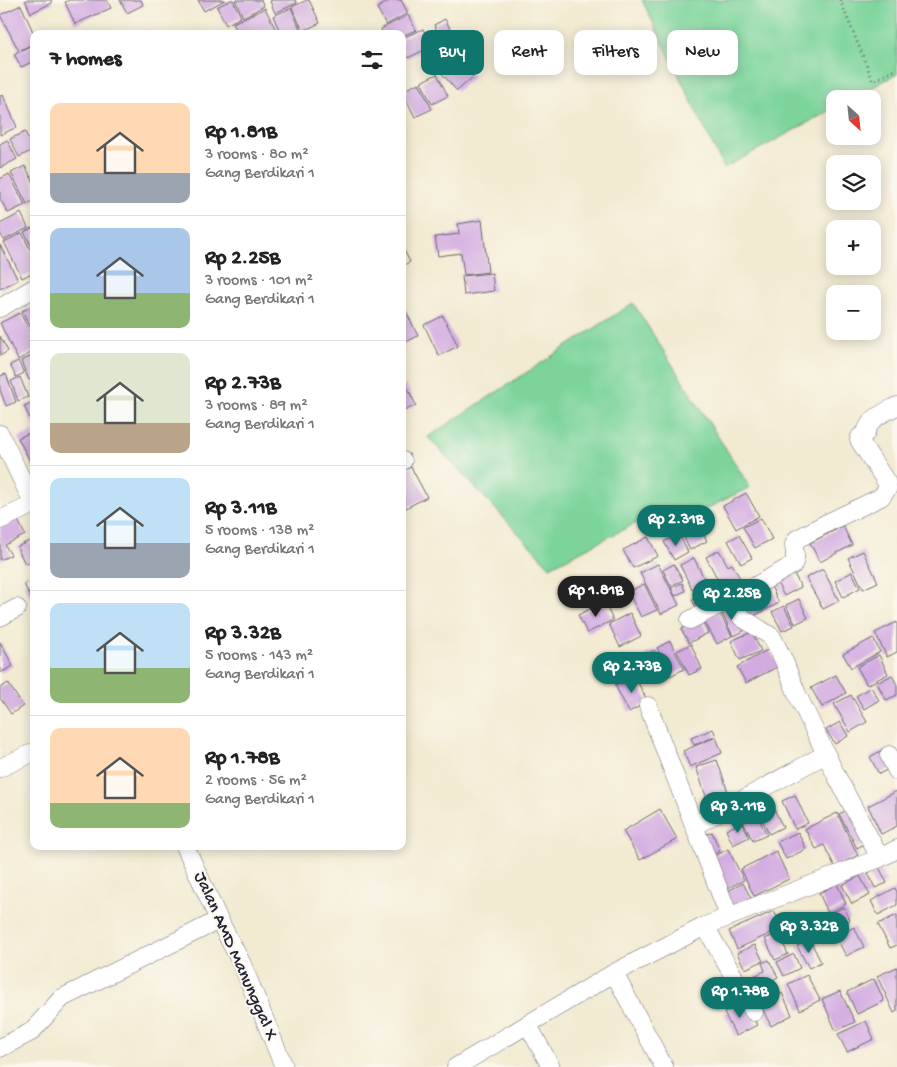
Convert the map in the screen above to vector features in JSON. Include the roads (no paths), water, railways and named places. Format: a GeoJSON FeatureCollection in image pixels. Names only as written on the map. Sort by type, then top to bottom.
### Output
{"type":"FeatureCollection","features":[{"type":"Feature","properties":{"kind":"street"},"geometry":{"type":"LineString","coordinates":[[0,308],[30,290]]}},
{"type":"Feature","properties":{"kind":"street"},"geometry":{"type":"LineString","coordinates":[[690,620],[793,565],[796,556],[794,544],[797,540],[881,497],[886,492],[888,488],[887,483],[859,440],[866,433],[866,429],[872,422],[897,406]]}},
{"type":"Feature","properties":{"kind":"street"},"geometry":{"type":"LineString","coordinates":[[1,438],[28,477]]}},
{"type":"Feature","properties":{"kind":"street"},"geometry":{"type":"LineString","coordinates":[[0,520],[30,507]]}},
{"type":"Feature","properties":{"kind":"street"},"geometry":{"type":"LineString","coordinates":[[732,598],[741,617],[772,637],[826,754],[880,858]]}},
{"type":"Feature","properties":{"kind":"street"},"geometry":{"type":"LineString","coordinates":[[0,617],[17,608]]}},
{"type":"Feature","properties":{"kind":"street"},"geometry":{"type":"LineString","coordinates":[[648,706],[729,916]]}},
{"type":"Feature","properties":{"kind":"street"},"geometry":{"type":"LineString","coordinates":[[0,768],[30,754]]}},
{"type":"Feature","properties":{"kind":"street"},"geometry":{"type":"LineString","coordinates":[[694,826],[826,754]]}},
{"type":"Feature","properties":{"kind":"street"},"geometry":{"type":"LineString","coordinates":[[890,755],[897,771]]}},
{"type":"Feature","properties":{"kind":"street"},"geometry":{"type":"LineString","coordinates":[[456,1067],[614,973],[705,926],[880,858],[897,849]]}},
{"type":"Feature","properties":{"kind":"street","name":"Jalan AMD Manunggal X"},"geometry":{"type":"LineString","coordinates":[[187,850],[219,920],[242,964],[284,1067]]}},
{"type":"Feature","properties":{"kind":"street"},"geometry":{"type":"LineString","coordinates":[[0,1048],[31,1032],[62,998],[219,920]]}},
{"type":"Feature","properties":{"kind":"street"},"geometry":{"type":"LineString","coordinates":[[705,926],[754,1012]]}},
{"type":"Feature","properties":{"kind":"street"},"geometry":{"type":"LineString","coordinates":[[614,973],[664,1067]]}},
{"type":"Feature","properties":{"kind":"street"},"geometry":{"type":"LineString","coordinates":[[528,1025],[551,1067]]}}]}
